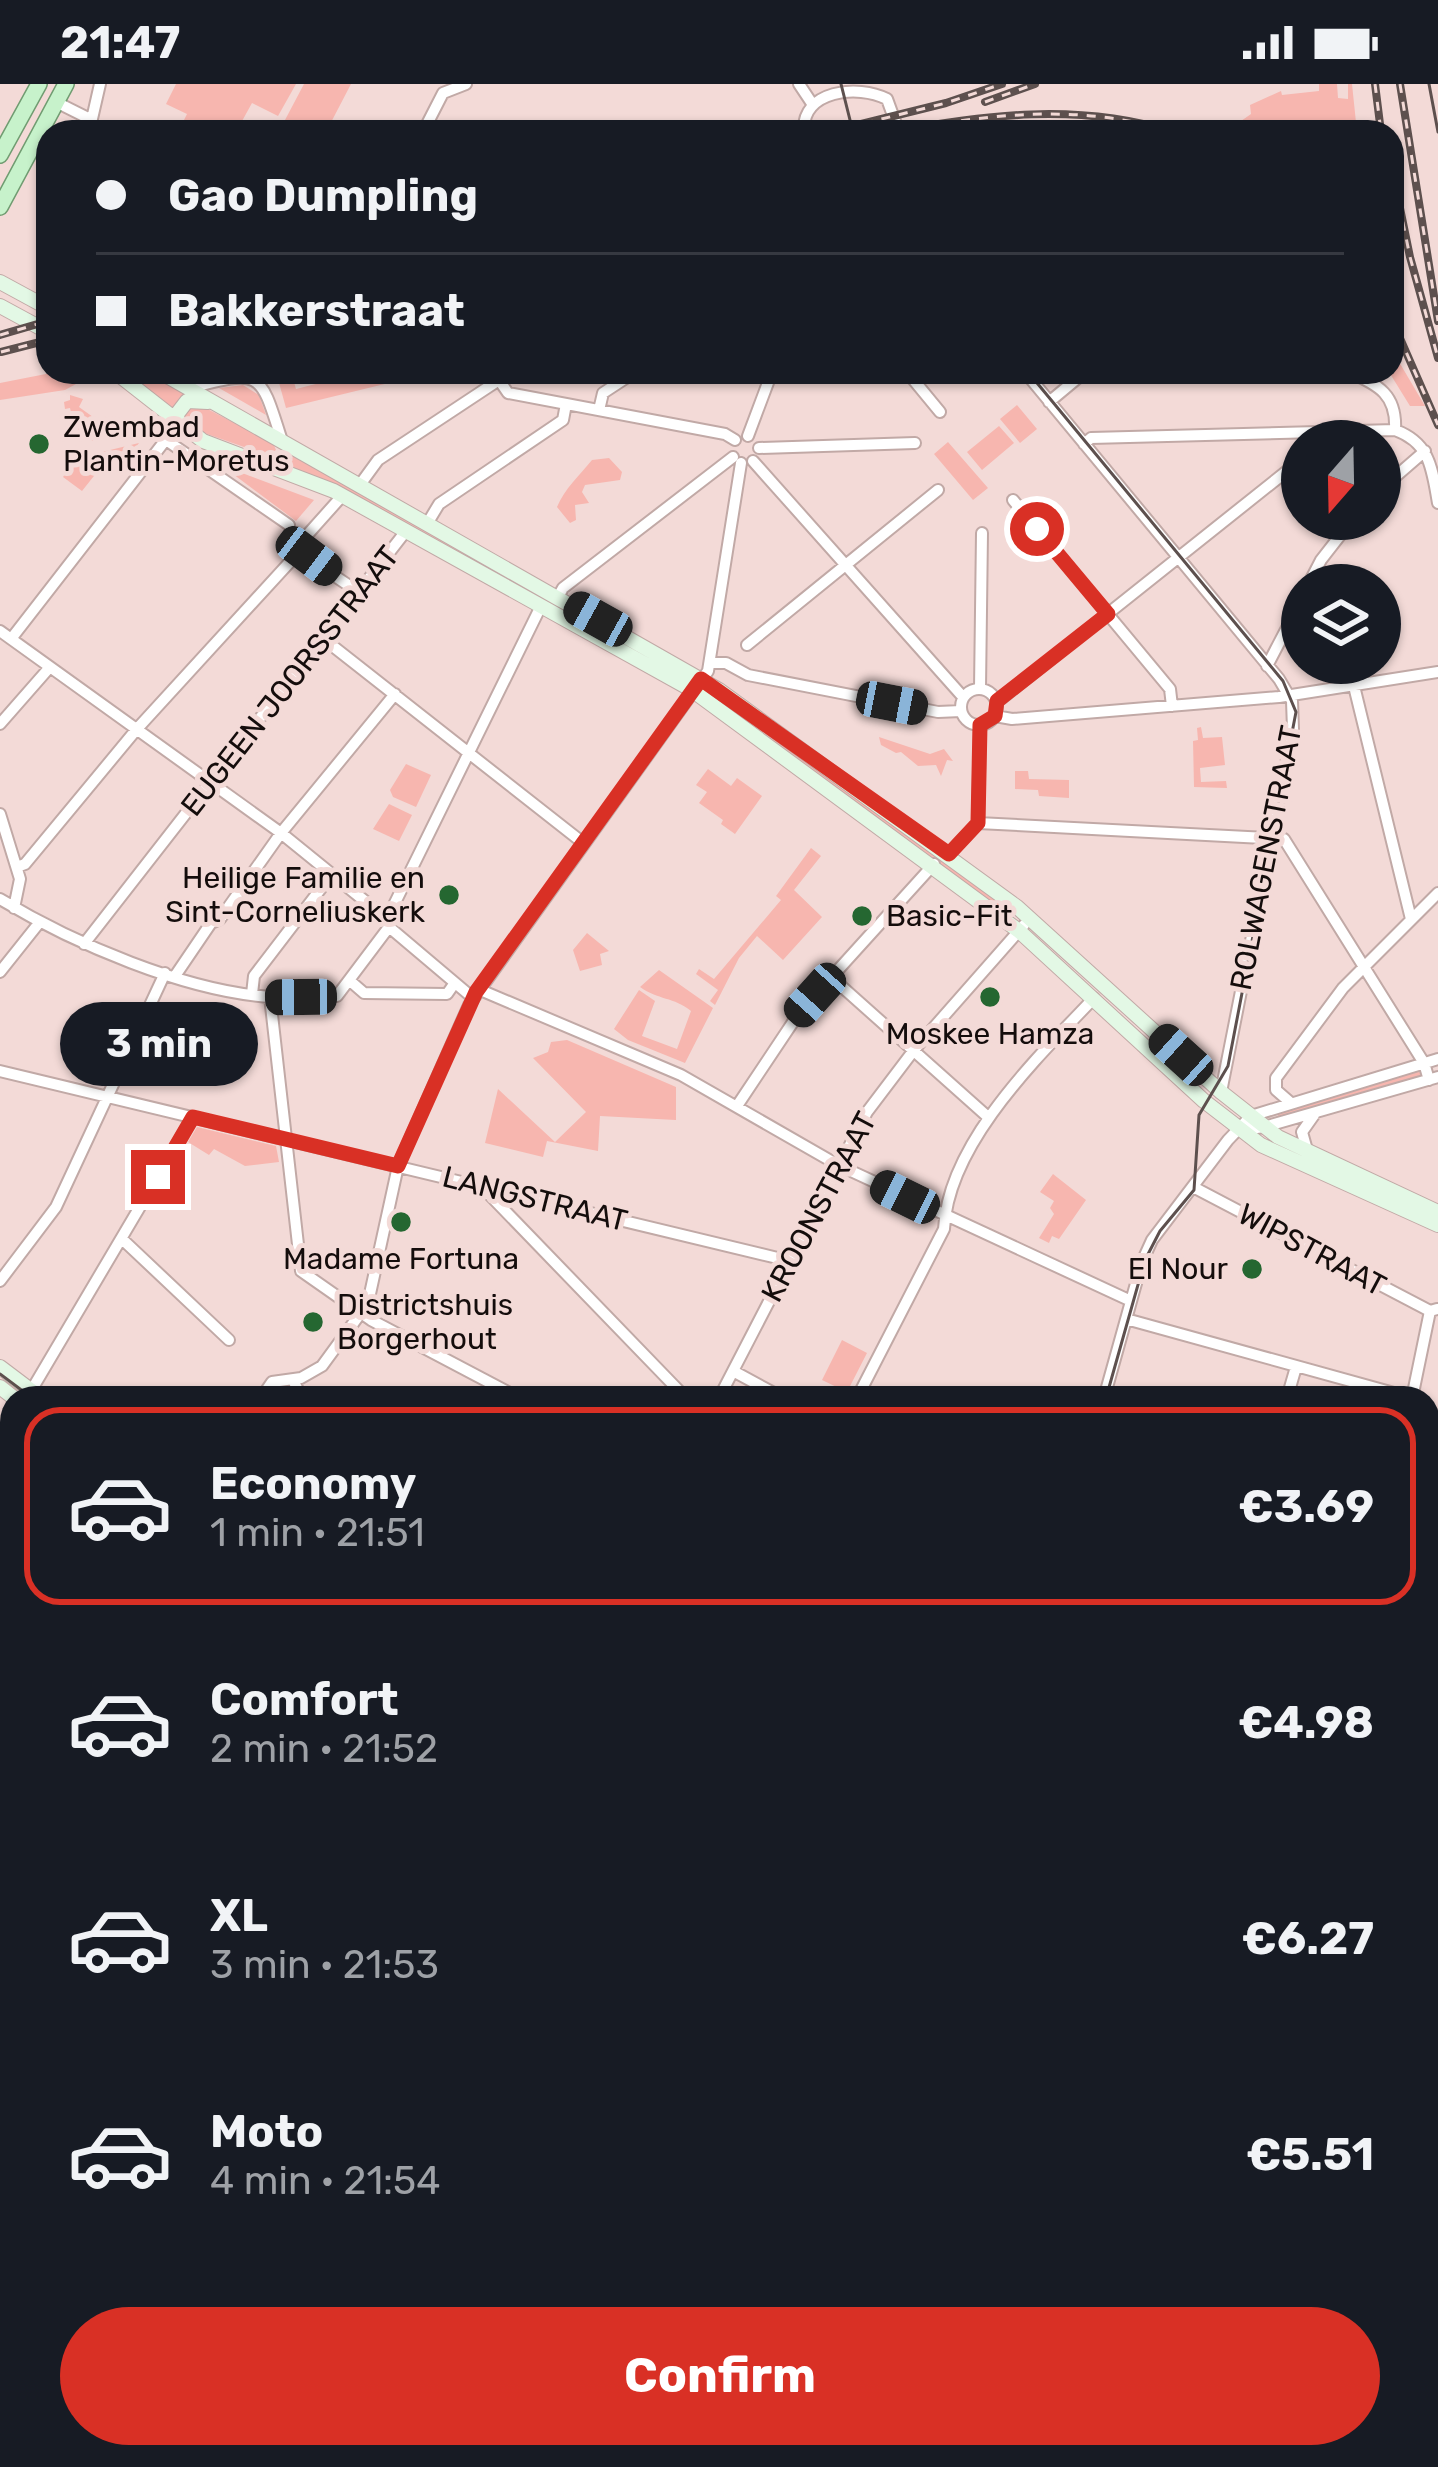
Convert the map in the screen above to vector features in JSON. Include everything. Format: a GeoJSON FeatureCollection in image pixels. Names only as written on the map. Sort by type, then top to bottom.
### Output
{"type":"FeatureCollection","features":[{"type":"Feature","properties":{"kind":"main road"},"geometry":{"type":"LineString","coordinates":[[0,154],[39,84]]}},
{"type":"Feature","properties":{"kind":"main road"},"geometry":{"type":"LineString","coordinates":[[46,120],[66,84]]}},
{"type":"Feature","properties":{"kind":"main road"},"geometry":{"type":"LineString","coordinates":[[0,207],[36,140]]}},
{"type":"Feature","properties":{"kind":"main road"},"geometry":{"type":"LineString","coordinates":[[0,282],[36,302]]}},
{"type":"Feature","properties":{"kind":"main road"},"geometry":{"type":"LineString","coordinates":[[0,306],[36,326]]}},
{"type":"Feature","properties":{"kind":"main road"},"geometry":{"type":"LineString","coordinates":[[130,384],[178,424],[216,447],[342,496],[696,685],[934,864],[1025,924],[1094,998],[1204,1101],[1438,1212]]}},
{"type":"Feature","properties":{"kind":"main road"},"geometry":{"type":"LineString","coordinates":[[182,384],[558,597],[949,854],[1222,1092],[1278,1154],[1438,1225]]}},
{"type":"Feature","properties":{"kind":"main road"},"geometry":{"type":"LineString","coordinates":[[178,424],[177,413],[187,400],[218,406]]}},
{"type":"Feature","properties":{"kind":"main road"},"geometry":{"type":"LineString","coordinates":[[250,460],[277,458],[283,441]]}},
{"type":"Feature","properties":{"kind":"main road"},"geometry":{"type":"LineString","coordinates":[[0,1367],[25,1386]]}},
{"type":"Feature","properties":{"kind":"street"},"geometry":{"type":"LineString","coordinates":[[92,120],[100,84]]}},
{"type":"Feature","properties":{"kind":"street"},"geometry":{"type":"LineString","coordinates":[[429,120],[443,93],[466,84]]}},
{"type":"Feature","properties":{"kind":"street"},"geometry":{"type":"LineString","coordinates":[[799,84],[811,102]]}},
{"type":"Feature","properties":{"kind":"street"},"geometry":{"type":"LineString","coordinates":[[804,120],[811,102],[840,87],[868,86],[891,105],[895,120]]}},
{"type":"Feature","properties":{"kind":"street"},"geometry":{"type":"LineString","coordinates":[[56,102],[82,120]]}},
{"type":"Feature","properties":{"kind":"street"},"geometry":{"type":"LineString","coordinates":[[190,388],[205,384]]}},
{"type":"Feature","properties":{"kind":"street"},"geometry":{"type":"LineString","coordinates":[[259,384],[283,441]]}},
{"type":"Feature","properties":{"kind":"street"},"geometry":{"type":"LineString","coordinates":[[358,486],[372,464],[493,384]]}},
{"type":"Feature","properties":{"kind":"street"},"geometry":{"type":"LineString","coordinates":[[502,384],[508,392],[741,438]]}},
{"type":"Feature","properties":{"kind":"street"},"geometry":{"type":"LineString","coordinates":[[599,410],[604,393],[617,384]]}},
{"type":"Feature","properties":{"kind":"street"},"geometry":{"type":"LineString","coordinates":[[766,384],[741,438],[747,457],[963,697]]}},
{"type":"Feature","properties":{"kind":"street"},"geometry":{"type":"LineString","coordinates":[[917,384],[940,412]]}},
{"type":"Feature","properties":{"kind":"street"},"geometry":{"type":"LineString","coordinates":[[1034,384],[1290,696]]}},
{"type":"Feature","properties":{"kind":"street"},"geometry":{"type":"LineString","coordinates":[[1049,402],[1071,384]]}},
{"type":"Feature","properties":{"kind":"street"},"geometry":{"type":"LineString","coordinates":[[1371,384],[1386,392],[1395,420]]}},
{"type":"Feature","properties":{"kind":"street"},"geometry":{"type":"LineString","coordinates":[[427,524],[439,505],[563,420],[566,404]]}},
{"type":"Feature","properties":{"kind":"street"},"geometry":{"type":"LineString","coordinates":[[178,424],[5,635],[281,833],[454,984],[681,1075],[838,1165],[1131,1301]]}},
{"type":"Feature","properties":{"kind":"street"},"geometry":{"type":"LineString","coordinates":[[1401,432],[1426,451],[1438,503]]}},
{"type":"Feature","properties":{"kind":"street"},"geometry":{"type":"LineString","coordinates":[[1084,444],[1091,438],[1281,436]]}},
{"type":"Feature","properties":{"kind":"street"},"geometry":{"type":"LineString","coordinates":[[269,1386],[322,1366],[368,1303],[398,1166],[475,993],[712,663],[716,615],[747,457],[741,438]]}},
{"type":"Feature","properties":{"kind":"street"},"geometry":{"type":"LineString","coordinates":[[558,597],[563,588],[747,457],[915,443]]}},
{"type":"Feature","properties":{"kind":"street"},"geometry":{"type":"LineString","coordinates":[[163,444],[289,524]]}},
{"type":"Feature","properties":{"kind":"street"},"geometry":{"type":"LineString","coordinates":[[1401,472],[1426,451]]}},
{"type":"Feature","properties":{"kind":"street"},"geometry":{"type":"LineString","coordinates":[[997,701],[1281,476]]}},
{"type":"Feature","properties":{"kind":"street"},"geometry":{"type":"LineString","coordinates":[[747,645],[938,490]]}},
{"type":"Feature","properties":{"kind":"street"},"geometry":{"type":"LineString","coordinates":[[299,552],[342,496]]}},
{"type":"Feature","properties":{"kind":"street"},"geometry":{"type":"LineString","coordinates":[[1013,500],[1170,689],[1172,706]]}},
{"type":"Feature","properties":{"kind":"street","name":"EUGEEN JOORSSTRAAT"},"geometry":{"type":"LineString","coordinates":[[84,944],[406,531]]}},
{"type":"Feature","properties":{"kind":"street"},"geometry":{"type":"LineString","coordinates":[[980,688],[982,533]]}},
{"type":"Feature","properties":{"kind":"street"},"geometry":{"type":"LineString","coordinates":[[1319,564],[1337,540]]}},
{"type":"Feature","properties":{"kind":"street"},"geometry":{"type":"LineString","coordinates":[[299,552],[360,593]]}},
{"type":"Feature","properties":{"kind":"street"},"geometry":{"type":"LineString","coordinates":[[18,873],[136,730],[299,552]]}},
{"type":"Feature","properties":{"kind":"street"},"geometry":{"type":"LineString","coordinates":[[0,899],[84,944],[170,975],[271,997],[338,996],[388,923],[541,606]]}},
{"type":"Feature","properties":{"kind":"street"},"geometry":{"type":"LineString","coordinates":[[325,640],[582,842]]}},
{"type":"Feature","properties":{"kind":"street"},"geometry":{"type":"LineString","coordinates":[[1268,665],[1281,640]]}},
{"type":"Feature","properties":{"kind":"street"},"geometry":{"type":"LineString","coordinates":[[712,663],[726,663],[748,675],[938,712],[961,711]]}},
{"type":"Feature","properties":{"kind":"street"},"geometry":{"type":"LineString","coordinates":[[0,724],[50,667]]}},
{"type":"Feature","properties":{"kind":"street"},"geometry":{"type":"LineString","coordinates":[[963,697],[961,711],[968,722],[980,725],[995,716],[1012,719],[1290,696],[1438,672]]}},
{"type":"Feature","properties":{"kind":"street"},"geometry":{"type":"LineString","coordinates":[[1354,686],[1411,920]]}},
{"type":"Feature","properties":{"kind":"street"},"geometry":{"type":"LineString","coordinates":[[963,697],[980,688],[991,692],[997,701],[995,716]]}},
{"type":"Feature","properties":{"kind":"street"},"geometry":{"type":"LineString","coordinates":[[0,1281],[56,1208],[170,975],[395,694]]}},
{"type":"Feature","properties":{"kind":"street","name":"ROLWAGENSTRAAT"},"geometry":{"type":"LineString","coordinates":[[1222,1092],[1294,727],[1290,696]]}},
{"type":"Feature","properties":{"kind":"street"},"geometry":{"type":"LineString","coordinates":[[949,854],[978,823],[980,725]]}},
{"type":"Feature","properties":{"kind":"street"},"geometry":{"type":"LineString","coordinates":[[0,814],[18,873],[14,908]]}},
{"type":"Feature","properties":{"kind":"street"},"geometry":{"type":"LineString","coordinates":[[978,823],[1284,838],[1434,1078],[1264,1127]]}},
{"type":"Feature","properties":{"kind":"street"},"geometry":{"type":"LineString","coordinates":[[737,1106],[774,1046],[934,864]]}},
{"type":"Feature","properties":{"kind":"street"},"geometry":{"type":"LineString","coordinates":[[251,994],[254,976],[332,874]]}},
{"type":"Feature","properties":{"kind":"street"},"geometry":{"type":"LineString","coordinates":[[1291,1103],[1276,1090],[1276,1078],[1364,965],[1438,893]]}},
{"type":"Feature","properties":{"kind":"street"},"geometry":{"type":"LineString","coordinates":[[0,971],[39,923]]}},
{"type":"Feature","properties":{"kind":"street","name":"KROONSTRAAT"},"geometry":{"type":"LineString","coordinates":[[725,1386],[867,1112],[914,1050],[1025,924]]}},
{"type":"Feature","properties":{"kind":"street"},"geometry":{"type":"LineString","coordinates":[[831,977],[988,1117]]}},
{"type":"Feature","properties":{"kind":"street"},"geometry":{"type":"LineString","coordinates":[[349,980],[364,992],[447,994],[454,984]]}},
{"type":"Feature","properties":{"kind":"street"},"geometry":{"type":"LineString","coordinates":[[271,997],[301,1270],[361,1313],[497,1386]]}},
{"type":"Feature","properties":{"kind":"street"},"geometry":{"type":"LineString","coordinates":[[863,1386],[944,1229],[947,1202],[988,1117],[1094,998]]}},
{"type":"Feature","properties":{"kind":"street"},"geometry":{"type":"LineString","coordinates":[[1107,1386],[1152,1240],[1228,1140],[1246,1123],[1291,1103],[1438,1059]]}},
{"type":"Feature","properties":{"kind":"street","name":"LANGSTRAAT"},"geometry":{"type":"LineString","coordinates":[[0,1071],[790,1261]]}},
{"type":"Feature","properties":{"kind":"street"},"geometry":{"type":"LineString","coordinates":[[1314,1156],[1301,1138],[1304,1124],[1317,1113]]}},
{"type":"Feature","properties":{"kind":"street"},"geometry":{"type":"LineString","coordinates":[[40,1386],[193,1117]]}},
{"type":"Feature","properties":{"kind":"street"},"geometry":{"type":"LineString","coordinates":[[482,1186],[674,1386]]}},
{"type":"Feature","properties":{"kind":"street","name":"WIPSTRAAT"},"geometry":{"type":"LineString","coordinates":[[1195,1188],[1436,1311]]}},
{"type":"Feature","properties":{"kind":"street"},"geometry":{"type":"LineString","coordinates":[[122,1239],[229,1340]]}},
{"type":"Feature","properties":{"kind":"street"},"geometry":{"type":"LineString","coordinates":[[1415,1386],[1436,1311]]}},
{"type":"Feature","properties":{"kind":"street"},"geometry":{"type":"LineString","coordinates":[[1126,1319],[1368,1386]]}},
{"type":"Feature","properties":{"kind":"street"},"geometry":{"type":"LineString","coordinates":[[1290,1386],[1295,1366]]}},
{"type":"Feature","properties":{"kind":"street"},"geometry":{"type":"LineString","coordinates":[[733,1371],[761,1386]]}},
{"type":"Feature","properties":{"kind":"street"},"geometry":{"type":"LineString","coordinates":[[293,1380],[296,1386]]}},
{"type":"Feature","properties":{"kind":"shaded area"},"geometry":{"type":"Polygon","coordinates":[[[176,84],[296,84],[278,116],[252,103],[243,120],[184,120],[187,114],[166,104],[176,84]]]}},
{"type":"Feature","properties":{"kind":"shaded area"},"geometry":{"type":"Polygon","coordinates":[[[304,84],[351,84],[332,120],[285,120],[304,84]]]}},
{"type":"Feature","properties":{"kind":"shaded area"},"geometry":{"type":"Polygon","coordinates":[[[1319,84],[1337,84],[1338,98],[1348,99],[1348,84],[1352,84],[1356,120],[1242,120],[1251,114],[1250,105],[1281,91],[1282,95],[1319,91],[1319,84]]]}},
{"type":"Feature","properties":{"kind":"shaded area"},"geometry":{"type":"Polygon","coordinates":[[[1404,370],[1425,406],[1410,406],[1396,384],[1404,384],[1404,370]]]}},
{"type":"Feature","properties":{"kind":"shaded area"},"geometry":{"type":"Polygon","coordinates":[[[36,376],[36,384],[76,384],[65,390],[0,400],[0,383],[36,376]]]}},
{"type":"Feature","properties":{"kind":"shaded area"},"geometry":{"type":"Polygon","coordinates":[[[139,384],[171,384],[186,395],[174,412],[139,384]]]}},
{"type":"Feature","properties":{"kind":"shaded area"},"geometry":{"type":"Polygon","coordinates":[[[279,384],[295,384],[296,389],[316,384],[385,384],[286,408],[279,384]]]}},
{"type":"Feature","properties":{"kind":"shaded area"},"geometry":{"type":"Polygon","coordinates":[[[243,385],[259,395],[266,415],[219,388],[243,385]]]}},
{"type":"Feature","properties":{"kind":"shaded area"},"geometry":{"type":"Polygon","coordinates":[[[70,395],[83,399],[79,407],[118,435],[90,441],[88,434],[77,437],[70,408],[65,409],[70,395]]]}},
{"type":"Feature","properties":{"kind":"shaded area"},"geometry":{"type":"Polygon","coordinates":[[[194,402],[273,443],[276,450],[267,455],[193,429],[183,422],[182,410],[194,402]]]}},
{"type":"Feature","properties":{"kind":"shaded area"},"geometry":{"type":"Polygon","coordinates":[[[1017,405],[1037,429],[1020,443],[1000,419],[1017,405]]]}},
{"type":"Feature","properties":{"kind":"shaded area"},"geometry":{"type":"Polygon","coordinates":[[[999,426],[1014,443],[982,470],[967,452],[999,426]]]}},
{"type":"Feature","properties":{"kind":"shaded area"},"geometry":{"type":"Polygon","coordinates":[[[948,442],[988,488],[973,500],[934,454],[948,442]]]}},
{"type":"Feature","properties":{"kind":"shaded area"},"geometry":{"type":"Polygon","coordinates":[[[139,443],[125,461],[113,452],[82,491],[63,477],[77,458],[139,443]]]}},
{"type":"Feature","properties":{"kind":"shaded area"},"geometry":{"type":"Polygon","coordinates":[[[291,453],[612,637],[282,465],[291,453]]]}},
{"type":"Feature","properties":{"kind":"shaded area"},"geometry":{"type":"Polygon","coordinates":[[[609,458],[622,472],[620,480],[585,485],[582,492],[589,503],[575,505],[576,520],[570,523],[557,507],[564,494],[592,460],[609,458]]]}},
{"type":"Feature","properties":{"kind":"shaded area"},"geometry":{"type":"Polygon","coordinates":[[[221,465],[314,500],[296,521],[221,465]]]}},
{"type":"Feature","properties":{"kind":"shaded area"},"geometry":{"type":"Polygon","coordinates":[[[717,698],[1011,908],[1006,916],[715,701],[717,698]]]}},
{"type":"Feature","properties":{"kind":"shaded area"},"geometry":{"type":"Polygon","coordinates":[[[1201,727],[1203,738],[1222,737],[1225,765],[1200,768],[1201,782],[1226,781],[1227,788],[1194,787],[1193,741],[1198,740],[1197,728],[1201,727]]]}},
{"type":"Feature","properties":{"kind":"shaded area"},"geometry":{"type":"Polygon","coordinates":[[[879,737],[930,754],[944,749],[953,761],[947,760],[941,776],[936,765],[918,766],[901,752],[881,745],[879,737]]]}},
{"type":"Feature","properties":{"kind":"shaded area"},"geometry":{"type":"Polygon","coordinates":[[[406,764],[431,775],[416,807],[393,797],[390,790],[406,764]]]}},
{"type":"Feature","properties":{"kind":"shaded area"},"geometry":{"type":"Polygon","coordinates":[[[708,769],[731,786],[737,778],[762,796],[735,834],[699,803],[707,792],[696,785],[708,769]]]}},
{"type":"Feature","properties":{"kind":"shaded area"},"geometry":{"type":"Polygon","coordinates":[[[1015,771],[1028,771],[1029,779],[1069,780],[1069,798],[1015,789],[1015,771]]]}},
{"type":"Feature","properties":{"kind":"shaded area"},"geometry":{"type":"Polygon","coordinates":[[[389,804],[412,815],[399,841],[373,829],[389,804]]]}},
{"type":"Feature","properties":{"kind":"shaded area"},"geometry":{"type":"Polygon","coordinates":[[[811,848],[821,856],[794,890],[822,917],[783,960],[757,936],[739,958],[715,1005],[710,1001],[718,990],[696,974],[699,969],[714,979],[781,900],[776,896],[811,848]]]}},
{"type":"Feature","properties":{"kind":"shaded area"},"geometry":{"type":"Polygon","coordinates":[[[587,933],[609,951],[600,954],[602,965],[580,971],[573,950],[587,933]]]}},
{"type":"Feature","properties":{"kind":"shaded area"},"geometry":{"type":"Polygon","coordinates":[[[659,970],[713,1008],[685,1063],[628,1040],[614,1029],[639,990],[655,1001],[642,1036],[677,1049],[691,1011],[640,987],[659,970]]]}},
{"type":"Feature","properties":{"kind":"shaded area"},"geometry":{"type":"Polygon","coordinates":[[[567,1040],[676,1087],[676,1120],[600,1116],[598,1151],[547,1141],[543,1157],[485,1143],[498,1089],[555,1142],[586,1112],[533,1058],[548,1052],[551,1042],[567,1040]]]}},
{"type":"Feature","properties":{"kind":"shaded area"},"geometry":{"type":"Polygon","coordinates":[[[1419,1070],[1421,1076],[1280,1119],[1277,1114],[1419,1070]]]}},
{"type":"Feature","properties":{"kind":"shaded area"},"geometry":{"type":"Polygon","coordinates":[[[197,1127],[276,1146],[279,1162],[245,1166],[214,1149],[209,1155],[188,1142],[197,1127]]]}},
{"type":"Feature","properties":{"kind":"shaded area"},"geometry":{"type":"Polygon","coordinates":[[[1053,1174],[1086,1200],[1059,1239],[1052,1236],[1049,1243],[1039,1238],[1054,1214],[1050,1208],[1054,1201],[1040,1192],[1053,1174]]]}},
{"type":"Feature","properties":{"kind":"shaded area"},"geometry":{"type":"Polygon","coordinates":[[[842,1340],[867,1353],[850,1386],[822,1380],[842,1340]]]}},
{"type":"Feature","properties":{"kind":"tram line"},"geometry":{"type":"LineString","coordinates":[[841,84],[850,120]]}},
{"type":"Feature","properties":{"kind":"tram line"},"geometry":{"type":"LineString","coordinates":[[1429,84],[1438,132]]}},
{"type":"Feature","properties":{"kind":"tram line"},"geometry":{"type":"LineString","coordinates":[[1038,384],[1283,681],[1296,712],[1228,1066],[1199,1115],[1194,1190],[1160,1231],[1145,1260],[1109,1386]]}},
{"type":"Feature","properties":{"kind":"tram line"},"geometry":{"type":"LineString","coordinates":[[0,1374],[16,1386]]}},
{"type":"Feature","properties":{"kind":"railway"},"geometry":{"type":"LineString","coordinates":[[877,120],[1002,84]]}},
{"type":"Feature","properties":{"kind":"railway"},"geometry":{"type":"LineString","coordinates":[[985,102],[1035,84]]}},
{"type":"Feature","properties":{"kind":"railway"},"geometry":{"type":"LineString","coordinates":[[1375,84],[1380,120]]}},
{"type":"Feature","properties":{"kind":"railway"},"geometry":{"type":"LineString","coordinates":[[1400,84],[1438,321]]}},
{"type":"Feature","properties":{"kind":"railway"},"geometry":{"type":"LineString","coordinates":[[970,120],[1032,114],[1120,120]]}},
{"type":"Feature","properties":{"kind":"railway"},"geometry":{"type":"LineString","coordinates":[[1404,228],[1438,358]]}},
{"type":"Feature","properties":{"kind":"railway"},"geometry":{"type":"LineString","coordinates":[[0,335],[36,324]]}},
{"type":"Feature","properties":{"kind":"railway"},"geometry":{"type":"LineString","coordinates":[[1,352],[36,343]]}},
{"type":"Feature","properties":{"kind":"railway"},"geometry":{"type":"LineString","coordinates":[[1404,347],[1438,425]]}},
{"type":"Feature","properties":{"kind":"place","name":"Zwembad Plantin-Moretus"},"geometry":{"type":"Point","coordinates":[39,444]}},
{"type":"Feature","properties":{"kind":"place","name":"Heilige Familie en Sint-Corneliuskerk"},"geometry":{"type":"Point","coordinates":[449,895]}},
{"type":"Feature","properties":{"kind":"place","name":"Basic-Fit"},"geometry":{"type":"Point","coordinates":[862,916]}},
{"type":"Feature","properties":{"kind":"place","name":"Moskee Hamza"},"geometry":{"type":"Point","coordinates":[990,997]}},
{"type":"Feature","properties":{"kind":"place","name":"Madame Fortuna"},"geometry":{"type":"Point","coordinates":[401,1222]}},
{"type":"Feature","properties":{"kind":"place","name":"El Nour"},"geometry":{"type":"Point","coordinates":[1252,1269]}},
{"type":"Feature","properties":{"kind":"place","name":"Districtshuis Borgerhout"},"geometry":{"type":"Point","coordinates":[313,1322]}},
{"type":"Feature","properties":{"kind":"route"},"geometry":{"type":"LineString","coordinates":[[158,1177],[193,1117],[398,1166],[476,992],[701,679],[949,854],[978,823],[980,725],[995,716],[997,701],[1108,614],[1037,529]]}}]}
